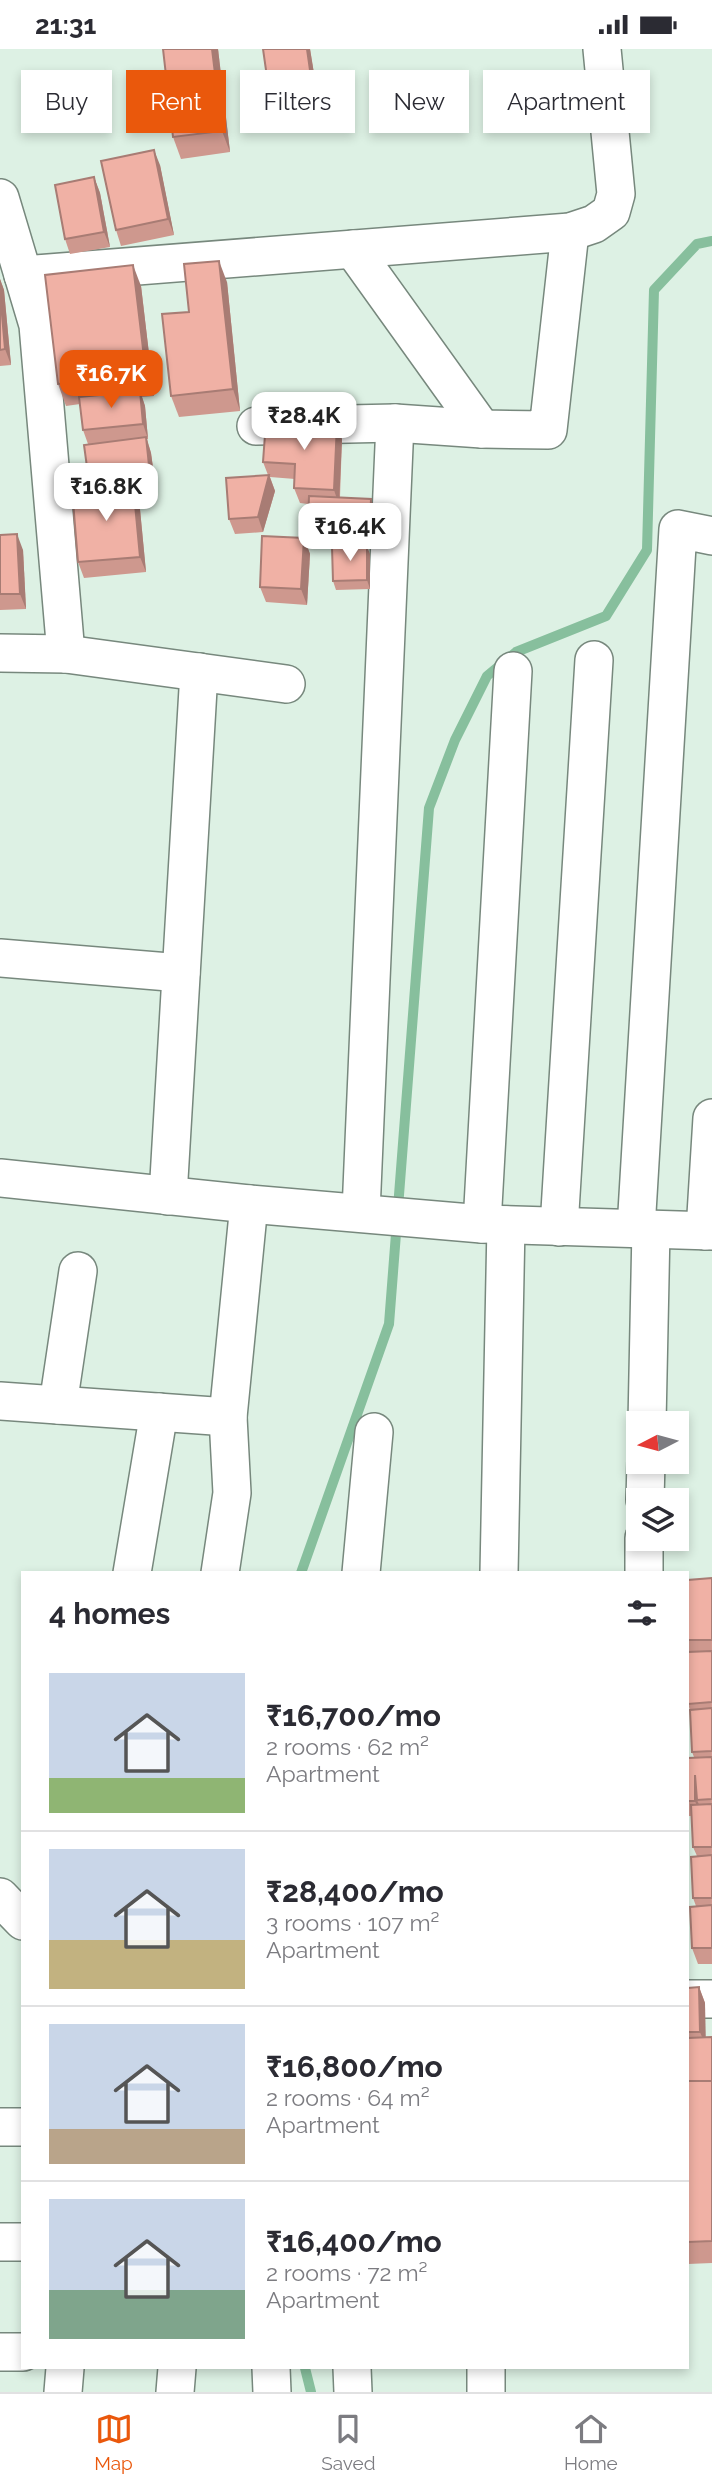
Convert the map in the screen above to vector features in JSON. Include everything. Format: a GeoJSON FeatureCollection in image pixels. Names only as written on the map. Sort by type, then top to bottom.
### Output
{"type":"FeatureCollection","features":[{"type":"Feature","properties":{"kind":"street"},"geometry":{"type":"LineString","coordinates":[[23,275],[570,232],[594,224],[611,212],[616,194],[602,49]]}},
{"type":"Feature","properties":{"kind":"street"},"geometry":{"type":"LineString","coordinates":[[0,198],[38,325],[66,654]]}},
{"type":"Feature","properties":{"kind":"street"},"geometry":{"type":"LineString","coordinates":[[256,426],[395,423],[548,431],[570,232]]}},
{"type":"Feature","properties":{"kind":"street"},"geometry":{"type":"LineString","coordinates":[[352,250],[482,429]]}},
{"type":"Feature","properties":{"kind":"street"},"geometry":{"type":"LineString","coordinates":[[379,1214],[395,423]]}},
{"type":"Feature","properties":{"kind":"street"},"geometry":{"type":"LineString","coordinates":[[647,1411],[644,1229],[678,529],[712,535]]}},
{"type":"Feature","properties":{"kind":"street"},"geometry":{"type":"LineString","coordinates":[[0,653],[66,654],[286,684]]}},
{"type":"Feature","properties":{"kind":"street"},"geometry":{"type":"LineString","coordinates":[[559,1227],[594,660]]}},
{"type":"Feature","properties":{"kind":"street"},"geometry":{"type":"LineString","coordinates":[[499,1571],[494,1224],[513,671]]}},
{"type":"Feature","properties":{"kind":"street"},"geometry":{"type":"LineString","coordinates":[[168,1196],[199,672]]}},
{"type":"Feature","properties":{"kind":"street"},"geometry":{"type":"LineString","coordinates":[[0,958],[181,973]]}},
{"type":"Feature","properties":{"kind":"street"},"geometry":{"type":"LineString","coordinates":[[0,1178],[249,1204],[494,1224],[708,1231],[712,1118]]}},
{"type":"Feature","properties":{"kind":"street"},"geometry":{"type":"LineString","coordinates":[[219,1571],[232,1493],[228,1417],[249,1204]]}},
{"type":"Feature","properties":{"kind":"street"},"geometry":{"type":"LineString","coordinates":[[58,1405],[78,1271]]}},
{"type":"Feature","properties":{"kind":"street"},"geometry":{"type":"LineString","coordinates":[[0,1401],[228,1417]]}},
{"type":"Feature","properties":{"kind":"street"},"geometry":{"type":"LineString","coordinates":[[132,1571],[159,1412]]}},
{"type":"Feature","properties":{"kind":"street"},"geometry":{"type":"LineString","coordinates":[[361,1571],[374,1432]]}},
{"type":"Feature","properties":{"kind":"street"},"geometry":{"type":"LineString","coordinates":[[644,1571],[645,1551]]}},
{"type":"Feature","properties":{"kind":"street"},"geometry":{"type":"LineString","coordinates":[[0,1897],[21,1919]]}},
{"type":"Feature","properties":{"kind":"street"},"geometry":{"type":"LineString","coordinates":[[689,1999],[712,1999]]}},
{"type":"Feature","properties":{"kind":"street"},"geometry":{"type":"LineString","coordinates":[[0,2127],[21,2127]]}},
{"type":"Feature","properties":{"kind":"street"},"geometry":{"type":"LineString","coordinates":[[0,2242],[21,2242]]}},
{"type":"Feature","properties":{"kind":"street"},"geometry":{"type":"LineString","coordinates":[[0,2352],[21,2352]]}},
{"type":"Feature","properties":{"kind":"street"},"geometry":{"type":"LineString","coordinates":[[63,2392],[65,2369]]}},
{"type":"Feature","properties":{"kind":"street"},"geometry":{"type":"LineString","coordinates":[[175,2392],[177,2369]]}},
{"type":"Feature","properties":{"kind":"street"},"geometry":{"type":"LineString","coordinates":[[271,2369],[272,2392]]}},
{"type":"Feature","properties":{"kind":"street"},"geometry":{"type":"LineString","coordinates":[[352,2369],[352,2392]]}},
{"type":"Feature","properties":{"kind":"street"},"geometry":{"type":"LineString","coordinates":[[486,2369],[486,2392]]}},
{"type":"Feature","properties":{"kind":"building"},"geometry":{"type":"Polygon","coordinates":[[[163,49],[212,49],[215,70],[165,70],[163,49]]]}},
{"type":"Feature","properties":{"kind":"building"},"geometry":{"type":"Polygon","coordinates":[[[263,49],[307,49],[310,70],[266,70],[263,49]]]}},
{"type":"Feature","properties":{"kind":"building"},"geometry":{"type":"Polygon","coordinates":[[[173,133],[206,133],[173,137],[173,133]]]}},
{"type":"Feature","properties":{"kind":"building"},"geometry":{"type":"Polygon","coordinates":[[[154,150],[168,219],[116,230],[101,161],[154,150]]]}},
{"type":"Feature","properties":{"kind":"building"},"geometry":{"type":"Polygon","coordinates":[[[94,177],[104,232],[65,239],[55,185],[94,177]]]}},
{"type":"Feature","properties":{"kind":"building"},"geometry":{"type":"Polygon","coordinates":[[[219,261],[233,389],[171,396],[162,314],[189,312],[184,264],[219,261]]]}},
{"type":"Feature","properties":{"kind":"building"},"geometry":{"type":"Polygon","coordinates":[[[133,265],[146,374],[58,384],[45,275],[133,265]]]}},
{"type":"Feature","properties":{"kind":"building"},"geometry":{"type":"Polygon","coordinates":[[[0,292],[5,349],[0,350],[0,292]]]}},
{"type":"Feature","properties":{"kind":"building"},"geometry":{"type":"Polygon","coordinates":[[[140,391],[143,424],[83,430],[79,397],[140,391]]]}},
{"type":"Feature","properties":{"kind":"building"},"geometry":{"type":"Polygon","coordinates":[[[266,421],[337,424],[334,490],[294,488],[295,464],[263,462],[266,421]]]}},
{"type":"Feature","properties":{"kind":"building"},"geometry":{"type":"Polygon","coordinates":[[[146,437],[150,475],[89,482],[84,445],[146,437]]]}},
{"type":"Feature","properties":{"kind":"building"},"geometry":{"type":"Polygon","coordinates":[[[269,475],[258,517],[229,519],[226,478],[269,475]]]}},
{"type":"Feature","properties":{"kind":"building"},"geometry":{"type":"Polygon","coordinates":[[[133,483],[140,557],[78,562],[72,489],[133,483]]]}},
{"type":"Feature","properties":{"kind":"building"},"geometry":{"type":"Polygon","coordinates":[[[309,496],[371,499],[370,526],[308,523],[309,496]]]}},
{"type":"Feature","properties":{"kind":"building"},"geometry":{"type":"Polygon","coordinates":[[[17,534],[20,594],[0,594],[0,535],[17,534]]]}},
{"type":"Feature","properties":{"kind":"building"},"geometry":{"type":"Polygon","coordinates":[[[262,536],[304,538],[301,589],[260,587],[262,536]]]}},
{"type":"Feature","properties":{"kind":"building"},"geometry":{"type":"Polygon","coordinates":[[[367,546],[367,580],[333,581],[332,547],[367,546]]]}},
{"type":"Feature","properties":{"kind":"building"},"geometry":{"type":"Polygon","coordinates":[[[712,1578],[712,1640],[689,1640],[689,1580],[712,1578]]]}},
{"type":"Feature","properties":{"kind":"building"},"geometry":{"type":"Polygon","coordinates":[[[712,1651],[712,1702],[689,1704],[689,1652],[712,1651]]]}},
{"type":"Feature","properties":{"kind":"building"},"geometry":{"type":"Polygon","coordinates":[[[712,1708],[712,1751],[692,1752],[690,1710],[712,1708]]]}},
{"type":"Feature","properties":{"kind":"building"},"geometry":{"type":"Polygon","coordinates":[[[712,1757],[712,1799],[697,1800],[695,1775],[695,1801],[689,1801],[689,1758],[712,1757]]]}},
{"type":"Feature","properties":{"kind":"building"},"geometry":{"type":"Polygon","coordinates":[[[712,1804],[712,1847],[693,1847],[691,1805],[712,1804]]]}},
{"type":"Feature","properties":{"kind":"building"},"geometry":{"type":"Polygon","coordinates":[[[712,1855],[712,1898],[693,1898],[691,1857],[712,1855]]]}},
{"type":"Feature","properties":{"kind":"building"},"geometry":{"type":"Polygon","coordinates":[[[712,1905],[712,1948],[692,1948],[690,1907],[712,1905]]]}},
{"type":"Feature","properties":{"kind":"building"},"geometry":{"type":"Polygon","coordinates":[[[699,1987],[700,2032],[689,2032],[689,1988],[699,1987]]]}},
{"type":"Feature","properties":{"kind":"building"},"geometry":{"type":"Polygon","coordinates":[[[712,2037],[712,2081],[689,2081],[689,2038],[712,2037]]]}},
{"type":"Feature","properties":{"kind":"building"},"geometry":{"type":"Polygon","coordinates":[[[689,2081],[712,2081],[712,2241],[689,2242],[689,2081]]]}},
{"type":"Feature","properties":{"kind":"waterway"},"geometry":{"type":"LineString","coordinates":[[302,1571],[389,1324],[429,808],[455,740],[487,676],[516,652],[606,616],[647,550],[654,290],[697,244],[712,241]]}},
{"type":"Feature","properties":{"kind":"waterway"},"geometry":{"type":"LineString","coordinates":[[305,2369],[311,2392]]}}]}
